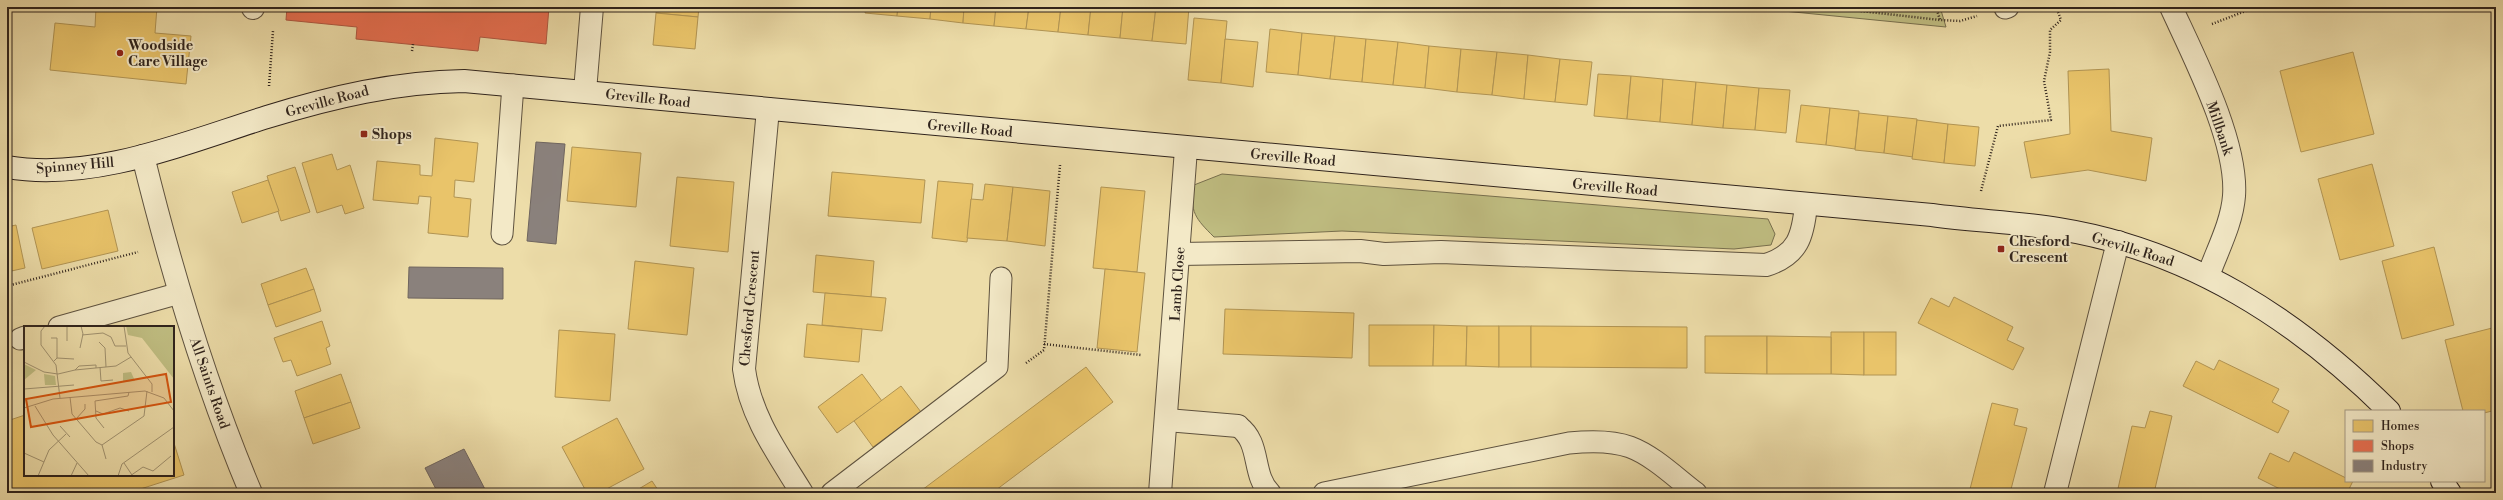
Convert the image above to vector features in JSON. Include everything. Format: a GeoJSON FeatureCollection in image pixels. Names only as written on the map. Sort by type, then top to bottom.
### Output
{"type":"FeatureCollection","features":[{"type":"Feature","properties":{"kind":"street"},"geometry":{"type":"LineString","coordinates":[[585,91],[592,7]]}},
{"type":"Feature","properties":{"kind":"street","name":"Millbank"},"geometry":{"type":"LineString","coordinates":[[2171,7],[2222,127],[2233,170],[2233,207],[2208,276]]}},
{"type":"Feature","properties":{"kind":"street","name":"Greville Road"},"geometry":{"type":"LineString","coordinates":[[143,156],[268,117],[374,88],[442,81],[585,91],[2057,228],[2118,242],[2164,256],[2208,276],[2266,309],[2316,346],[2356,379],[2388,410]]}},
{"type":"Feature","properties":{"kind":"street","name":"Chesford Crescent"},"geometry":{"type":"LineString","coordinates":[[768,109],[744,369],[746,389],[753,408],[802,493]]}},
{"type":"Feature","properties":{"kind":"street","name":"Lamb Close"},"geometry":{"type":"LineString","coordinates":[[1160,493],[1167,420],[1186,148]]}},
{"type":"Feature","properties":{"kind":"street","name":"Spinney Hill"},"geometry":{"type":"LineString","coordinates":[[7,167],[44,169],[77,167],[143,156]]}},
{"type":"Feature","properties":{"kind":"street","name":"All Saints Road"},"geometry":{"type":"LineString","coordinates":[[143,156],[180,293],[230,442],[251,493]]}},
{"type":"Feature","properties":{"kind":"street"},"geometry":{"type":"LineString","coordinates":[[1179,254],[1360,250],[1391,254],[1441,252],[1766,265],[1780,260],[1791,252],[1804,225],[1806,205]]}},
{"type":"Feature","properties":{"kind":"street"},"geometry":{"type":"LineString","coordinates":[[2055,493],[2118,242]]}},
{"type":"Feature","properties":{"kind":"street"},"geometry":{"type":"LineString","coordinates":[[1167,420],[1238,426]]}},
{"type":"Feature","properties":{"kind":"street"},"geometry":{"type":"LineString","coordinates":[[2443,482],[2450,493]]}},
{"type":"Feature","properties":{"kind":"lane"},"geometry":{"type":"LineString","coordinates":[[502,234],[513,85]]}},
{"type":"Feature","properties":{"kind":"lane"},"geometry":{"type":"LineString","coordinates":[[832,493],[997,367],[1001,278]]}},
{"type":"Feature","properties":{"kind":"lane"},"geometry":{"type":"LineString","coordinates":[[63,326],[180,293]]}},
{"type":"Feature","properties":{"kind":"lane"},"geometry":{"type":"LineString","coordinates":[[1238,426],[1248,432],[1253,443],[1260,478],[1270,493]]}},
{"type":"Feature","properties":{"kind":"lane"},"geometry":{"type":"LineString","coordinates":[[1324,493],[1569,443],[1590,441],[1630,447],[1646,456],[1696,493]]}},
{"type":"Feature","properties":{"kind":"path"},"geometry":{"type":"LineString","coordinates":[[1825,7],[1960,21]]}},
{"type":"Feature","properties":{"kind":"path"},"geometry":{"type":"LineString","coordinates":[[1936,7],[1940,20]]}},
{"type":"Feature","properties":{"kind":"path"},"geometry":{"type":"LineString","coordinates":[[1983,182],[1998,126],[2051,120],[2044,81],[2050,52],[2050,30],[2061,20],[2056,7]]}},
{"type":"Feature","properties":{"kind":"path"},"geometry":{"type":"LineString","coordinates":[[2184,35],[2256,7]]}},
{"type":"Feature","properties":{"kind":"path"},"geometry":{"type":"LineString","coordinates":[[412,51],[413,44]]}},
{"type":"Feature","properties":{"kind":"path"},"geometry":{"type":"LineString","coordinates":[[7,286],[166,245]]}},
{"type":"Feature","properties":{"kind":"path"},"geometry":{"type":"LineString","coordinates":[[1044,344],[1144,355]]}},
{"type":"Feature","properties":{"kind":"shaded area"},"geometry":{"type":"Polygon","coordinates":[[[1743,7],[1940,7],[1946,27],[1743,7]]]}},
{"type":"Feature","properties":{"kind":"shaded area"},"geometry":{"type":"Polygon","coordinates":[[[1222,174],[1768,219],[1775,234],[1771,245],[1734,249],[1342,231],[1214,237],[1198,220],[1193,209],[1192,202],[1194,185],[1222,174]]]}},
{"type":"Feature","properties":{"kind":"building: Homes","name":"Woodside Care Village"},"geometry":{"type":"Polygon","coordinates":[[[96,7],[157,7],[155,33],[191,36],[186,84],[50,70],[55,23],[95,27],[96,7]]]}},
{"type":"Feature","properties":{"kind":"building: Homes"},"geometry":{"type":"Polygon","coordinates":[[[657,7],[699,7],[698,17],[656,13],[657,7]]]}},
{"type":"Feature","properties":{"kind":"building: Homes"},"geometry":{"type":"Polygon","coordinates":[[[866,7],[898,7],[897,16],[865,13],[866,7]]]}},
{"type":"Feature","properties":{"kind":"building: Homes"},"geometry":{"type":"Polygon","coordinates":[[[898,7],[931,7],[930,19],[897,16],[898,7]]]}},
{"type":"Feature","properties":{"kind":"building: Homes"},"geometry":{"type":"Polygon","coordinates":[[[931,7],[964,7],[963,23],[930,19],[931,7]]]}},
{"type":"Feature","properties":{"kind":"building: Homes"},"geometry":{"type":"Polygon","coordinates":[[[964,7],[996,7],[994,26],[963,23],[964,7]]]}},
{"type":"Feature","properties":{"kind":"building: Homes"},"geometry":{"type":"Polygon","coordinates":[[[996,7],[1029,7],[1026,29],[994,26],[996,7]]]}},
{"type":"Feature","properties":{"kind":"building: Homes"},"geometry":{"type":"Polygon","coordinates":[[[1029,7],[1061,7],[1058,32],[1026,29],[1029,7]]]}},
{"type":"Feature","properties":{"kind":"building: Homes"},"geometry":{"type":"Polygon","coordinates":[[[1061,7],[1091,7],[1088,35],[1058,32],[1061,7]]]}},
{"type":"Feature","properties":{"kind":"building: Homes"},"geometry":{"type":"Polygon","coordinates":[[[1091,7],[1123,7],[1120,38],[1088,35],[1091,7]]]}},
{"type":"Feature","properties":{"kind":"building: Homes"},"geometry":{"type":"Polygon","coordinates":[[[1123,7],[1156,7],[1152,41],[1120,38],[1123,7]]]}},
{"type":"Feature","properties":{"kind":"building: Homes"},"geometry":{"type":"Polygon","coordinates":[[[1156,7],[1189,7],[1186,44],[1152,41],[1156,7]]]}},
{"type":"Feature","properties":{"kind":"building: Homes"},"geometry":{"type":"Polygon","coordinates":[[[656,13],[698,17],[695,49],[653,45],[656,13]]]}},
{"type":"Feature","properties":{"kind":"building: Homes"},"geometry":{"type":"Polygon","coordinates":[[[1194,18],[1227,21],[1221,83],[1188,80],[1194,18]]]}},
{"type":"Feature","properties":{"kind":"building: Homes"},"geometry":{"type":"Polygon","coordinates":[[[1270,29],[1302,33],[1298,75],[1266,72],[1270,29]]]}},
{"type":"Feature","properties":{"kind":"building: Homes"},"geometry":{"type":"Polygon","coordinates":[[[1302,33],[1335,36],[1330,79],[1298,75],[1302,33]]]}},
{"type":"Feature","properties":{"kind":"building: Homes"},"geometry":{"type":"Polygon","coordinates":[[[1335,36],[1366,39],[1362,82],[1330,79],[1335,36]]]}},
{"type":"Feature","properties":{"kind":"building: Homes"},"geometry":{"type":"Polygon","coordinates":[[[1225,39],[1258,42],[1253,87],[1221,83],[1225,39]]]}},
{"type":"Feature","properties":{"kind":"building: Homes"},"geometry":{"type":"Polygon","coordinates":[[[1366,39],[1398,42],[1393,85],[1362,82],[1366,39]]]}},
{"type":"Feature","properties":{"kind":"building: Homes"},"geometry":{"type":"Polygon","coordinates":[[[1398,42],[1429,46],[1425,88],[1393,85],[1398,42]]]}},
{"type":"Feature","properties":{"kind":"building: Homes"},"geometry":{"type":"Polygon","coordinates":[[[1429,46],[1461,49],[1457,92],[1425,88],[1429,46]]]}},
{"type":"Feature","properties":{"kind":"building: Homes"},"geometry":{"type":"Polygon","coordinates":[[[1461,49],[1497,52],[1492,95],[1457,92],[1461,49]]]}},
{"type":"Feature","properties":{"kind":"building: Homes"},"geometry":{"type":"Polygon","coordinates":[[[1497,52],[1528,55],[1524,99],[1492,95],[1497,52]]]}},
{"type":"Feature","properties":{"kind":"building: Homes"},"geometry":{"type":"Polygon","coordinates":[[[2353,52],[2374,134],[2301,152],[2280,71],[2353,52]]]}},
{"type":"Feature","properties":{"kind":"building: Homes"},"geometry":{"type":"Polygon","coordinates":[[[1528,55],[1560,59],[1555,102],[1524,99],[1528,55]]]}},
{"type":"Feature","properties":{"kind":"building: Homes"},"geometry":{"type":"Polygon","coordinates":[[[1560,59],[1592,62],[1587,105],[1555,102],[1560,59]]]}},
{"type":"Feature","properties":{"kind":"building: Homes"},"geometry":{"type":"Polygon","coordinates":[[[2109,69],[2111,131],[2152,138],[2146,181],[2088,170],[2031,178],[2024,142],[2070,134],[2068,71],[2109,69]]]}},
{"type":"Feature","properties":{"kind":"building: Homes"},"geometry":{"type":"Polygon","coordinates":[[[1598,74],[1631,76],[1627,119],[1594,116],[1598,74]]]}},
{"type":"Feature","properties":{"kind":"building: Homes"},"geometry":{"type":"Polygon","coordinates":[[[1631,76],[1663,79],[1660,122],[1627,119],[1631,76]]]}},
{"type":"Feature","properties":{"kind":"building: Homes"},"geometry":{"type":"Polygon","coordinates":[[[1663,79],[1696,82],[1692,125],[1660,122],[1663,79]]]}},
{"type":"Feature","properties":{"kind":"building: Homes"},"geometry":{"type":"Polygon","coordinates":[[[1696,82],[1727,85],[1723,128],[1692,125],[1696,82]]]}},
{"type":"Feature","properties":{"kind":"building: Homes"},"geometry":{"type":"Polygon","coordinates":[[[1727,85],[1759,88],[1755,130],[1723,128],[1727,85]]]}},
{"type":"Feature","properties":{"kind":"building: Homes"},"geometry":{"type":"Polygon","coordinates":[[[1759,88],[1790,90],[1786,133],[1755,130],[1759,88]]]}},
{"type":"Feature","properties":{"kind":"building: Homes"},"geometry":{"type":"Polygon","coordinates":[[[1801,105],[1830,108],[1826,145],[1796,142],[1801,105]]]}},
{"type":"Feature","properties":{"kind":"building: Homes"},"geometry":{"type":"Polygon","coordinates":[[[1830,108],[1859,111],[1855,149],[1826,145],[1830,108]]]}},
{"type":"Feature","properties":{"kind":"building: Homes"},"geometry":{"type":"Polygon","coordinates":[[[1859,113],[1888,116],[1884,153],[1855,150],[1859,113]]]}},
{"type":"Feature","properties":{"kind":"building: Homes"},"geometry":{"type":"Polygon","coordinates":[[[1888,116],[1917,119],[1913,157],[1884,153],[1888,116]]]}},
{"type":"Feature","properties":{"kind":"building: Homes"},"geometry":{"type":"Polygon","coordinates":[[[1917,120],[1948,124],[1944,163],[1912,159],[1917,120]]]}},
{"type":"Feature","properties":{"kind":"building: Homes"},"geometry":{"type":"Polygon","coordinates":[[[1948,124],[1979,127],[1975,166],[1944,163],[1948,124]]]}},
{"type":"Feature","properties":{"kind":"building: Homes"},"geometry":{"type":"Polygon","coordinates":[[[435,138],[478,143],[474,182],[455,180],[454,197],[471,199],[468,237],[428,233],[431,197],[419,196],[418,204],[373,200],[377,161],[420,165],[420,175],[432,176],[435,138]]]}},
{"type":"Feature","properties":{"kind":"building: Homes"},"geometry":{"type":"Polygon","coordinates":[[[572,147],[641,153],[636,207],[567,201],[572,147]]]}},
{"type":"Feature","properties":{"kind":"building: Homes"},"geometry":{"type":"Polygon","coordinates":[[[332,154],[337,170],[350,165],[364,208],[345,214],[342,205],[317,213],[302,163],[332,154]]]}},
{"type":"Feature","properties":{"kind":"building: Homes"},"geometry":{"type":"Polygon","coordinates":[[[2372,164],[2394,246],[2340,260],[2318,179],[2372,164]]]}},
{"type":"Feature","properties":{"kind":"building: Homes"},"geometry":{"type":"Polygon","coordinates":[[[295,167],[310,212],[281,221],[267,176],[295,167]]]}},
{"type":"Feature","properties":{"kind":"building: Homes"},"geometry":{"type":"Polygon","coordinates":[[[832,172],[925,180],[921,223],[828,216],[832,172]]]}},
{"type":"Feature","properties":{"kind":"building: Homes"},"geometry":{"type":"Polygon","coordinates":[[[677,177],[734,182],[728,252],[670,246],[677,177]]]}},
{"type":"Feature","properties":{"kind":"building: Homes"},"geometry":{"type":"Polygon","coordinates":[[[268,180],[279,211],[242,223],[232,192],[268,180]]]}},
{"type":"Feature","properties":{"kind":"building: Homes"},"geometry":{"type":"Polygon","coordinates":[[[938,181],[973,184],[967,242],[932,238],[938,181]]]}},
{"type":"Feature","properties":{"kind":"building: Homes"},"geometry":{"type":"Polygon","coordinates":[[[985,184],[1013,187],[1007,241],[967,238],[971,199],[983,200],[985,184]]]}},
{"type":"Feature","properties":{"kind":"building: Homes"},"geometry":{"type":"Polygon","coordinates":[[[1013,187],[1050,191],[1045,246],[1007,241],[1013,187]]]}},
{"type":"Feature","properties":{"kind":"building: Homes"},"geometry":{"type":"Polygon","coordinates":[[[1101,187],[1145,191],[1137,272],[1093,268],[1101,187]]]}},
{"type":"Feature","properties":{"kind":"building: Homes"},"geometry":{"type":"Polygon","coordinates":[[[108,210],[118,251],[42,269],[32,228],[108,210]]]}},
{"type":"Feature","properties":{"kind":"building: Homes"},"geometry":{"type":"Polygon","coordinates":[[[16,225],[25,268],[7,272],[7,227],[16,225]]]}},
{"type":"Feature","properties":{"kind":"building: Homes"},"geometry":{"type":"Polygon","coordinates":[[[2434,247],[2454,325],[2402,339],[2382,261],[2434,247]]]}},
{"type":"Feature","properties":{"kind":"building: Homes"},"geometry":{"type":"Polygon","coordinates":[[[816,255],[874,261],[871,297],[813,292],[816,255]]]}},
{"type":"Feature","properties":{"kind":"building: Homes"},"geometry":{"type":"Polygon","coordinates":[[[635,261],[694,268],[687,335],[628,329],[635,261]]]}},
{"type":"Feature","properties":{"kind":"building: Homes"},"geometry":{"type":"Polygon","coordinates":[[[306,268],[314,289],[268,305],[261,284],[306,268]]]}},
{"type":"Feature","properties":{"kind":"building: Homes"},"geometry":{"type":"Polygon","coordinates":[[[1105,269],[1145,273],[1137,352],[1097,348],[1105,269]]]}},
{"type":"Feature","properties":{"kind":"building: Homes"},"geometry":{"type":"Polygon","coordinates":[[[314,289],[321,311],[276,327],[268,305],[314,289]]]}},
{"type":"Feature","properties":{"kind":"building: Homes"},"geometry":{"type":"Polygon","coordinates":[[[825,293],[886,298],[882,331],[822,325],[825,293]]]}},
{"type":"Feature","properties":{"kind":"building: Homes"},"geometry":{"type":"Polygon","coordinates":[[[1954,297],[2013,327],[2007,340],[2024,348],[2013,370],[1918,323],[1931,298],[1949,307],[1954,297]]]}},
{"type":"Feature","properties":{"kind":"building: Homes"},"geometry":{"type":"Polygon","coordinates":[[[1225,309],[1354,313],[1352,358],[1223,354],[1225,309]]]}},
{"type":"Feature","properties":{"kind":"building: Homes"},"geometry":{"type":"Polygon","coordinates":[[[322,321],[330,346],[326,348],[331,364],[297,376],[291,360],[283,362],[274,338],[322,321]]]}},
{"type":"Feature","properties":{"kind":"building: Homes"},"geometry":{"type":"Polygon","coordinates":[[[807,324],[862,329],[859,362],[804,357],[807,324]]]}},
{"type":"Feature","properties":{"kind":"building: Homes"},"geometry":{"type":"Polygon","coordinates":[[[1369,325],[1434,325],[1433,366],[1369,366],[1369,325]]]}},
{"type":"Feature","properties":{"kind":"building: Homes"},"geometry":{"type":"Polygon","coordinates":[[[1434,325],[1467,326],[1466,366],[1433,366],[1434,325]]]}},
{"type":"Feature","properties":{"kind":"building: Homes"},"geometry":{"type":"Polygon","coordinates":[[[1467,326],[1499,326],[1499,367],[1466,366],[1467,326]]]}},
{"type":"Feature","properties":{"kind":"building: Homes"},"geometry":{"type":"Polygon","coordinates":[[[1499,326],[1531,326],[1531,367],[1499,367],[1499,326]]]}},
{"type":"Feature","properties":{"kind":"building: Homes"},"geometry":{"type":"Polygon","coordinates":[[[1531,326],[1687,327],[1687,368],[1531,367],[1531,326]]]}},
{"type":"Feature","properties":{"kind":"building: Homes"},"geometry":{"type":"Polygon","coordinates":[[[2496,327],[2496,410],[2485,413],[2485,410],[2463,410],[2445,340],[2496,327]]]}},
{"type":"Feature","properties":{"kind":"building: Homes"},"geometry":{"type":"Polygon","coordinates":[[[559,330],[615,334],[610,401],[555,397],[559,330]]]}},
{"type":"Feature","properties":{"kind":"building: Homes"},"geometry":{"type":"Polygon","coordinates":[[[1831,332],[1864,332],[1864,375],[1831,374],[1831,332]]]}},
{"type":"Feature","properties":{"kind":"building: Homes"},"geometry":{"type":"Polygon","coordinates":[[[1864,332],[1896,332],[1896,375],[1864,375],[1864,332]]]}},
{"type":"Feature","properties":{"kind":"building: Homes"},"geometry":{"type":"Polygon","coordinates":[[[1705,336],[1767,336],[1767,374],[1705,373],[1705,336]]]}},
{"type":"Feature","properties":{"kind":"building: Homes"},"geometry":{"type":"Polygon","coordinates":[[[1767,336],[1831,337],[1831,374],[1767,374],[1767,336]]]}},
{"type":"Feature","properties":{"kind":"building: Homes"},"geometry":{"type":"Polygon","coordinates":[[[2219,360],[2279,389],[2272,402],[2289,411],[2278,433],[2183,386],[2196,361],[2214,370],[2219,360]]]}},
{"type":"Feature","properties":{"kind":"building: Homes"},"geometry":{"type":"Polygon","coordinates":[[[1086,367],[1113,402],[992,493],[918,493],[1086,367]]]}},
{"type":"Feature","properties":{"kind":"building: Homes"},"geometry":{"type":"Polygon","coordinates":[[[341,374],[351,402],[304,418],[295,391],[341,374]]]}},
{"type":"Feature","properties":{"kind":"building: Homes"},"geometry":{"type":"Polygon","coordinates":[[[862,374],[882,401],[837,433],[818,407],[862,374]]]}},
{"type":"Feature","properties":{"kind":"building: Homes"},"geometry":{"type":"Polygon","coordinates":[[[901,386],[921,412],[873,447],[854,421],[901,386]]]}},
{"type":"Feature","properties":{"kind":"building: Homes"},"geometry":{"type":"Polygon","coordinates":[[[351,402],[360,428],[313,444],[304,418],[351,402]]]}},
{"type":"Feature","properties":{"kind":"building: Homes"},"geometry":{"type":"Polygon","coordinates":[[[1992,403],[2018,409],[2014,425],[2027,428],[2010,493],[1969,493],[1992,403]]]}},
{"type":"Feature","properties":{"kind":"building: Homes"},"geometry":{"type":"Polygon","coordinates":[[[2150,411],[2172,416],[2154,493],[2117,493],[2132,426],[2145,428],[2150,411]]]}},
{"type":"Feature","properties":{"kind":"building: Homes"},"geometry":{"type":"Polygon","coordinates":[[[24,415],[24,476],[174,476],[174,443],[184,475],[128,493],[7,493],[7,421],[24,415]]]}},
{"type":"Feature","properties":{"kind":"building: Homes"},"geometry":{"type":"Polygon","coordinates":[[[617,418],[644,469],[599,493],[587,493],[562,447],[617,418]]]}},
{"type":"Feature","properties":{"kind":"building: Homes"},"geometry":{"type":"Polygon","coordinates":[[[2294,452],[2345,478],[2345,482],[2352,482],[2347,493],[2288,493],[2258,478],[2270,453],[2289,462],[2294,452]]]}},
{"type":"Feature","properties":{"kind":"building: Homes"},"geometry":{"type":"Polygon","coordinates":[[[652,481],[660,493],[632,493],[652,481]]]}},
{"type":"Feature","properties":{"kind":"building: Shops"},"geometry":{"type":"Polygon","coordinates":[[[287,7],[549,7],[546,44],[480,37],[478,51],[356,39],[357,27],[286,20],[287,7]]]}},
{"type":"Feature","properties":{"kind":"building: Industry"},"geometry":{"type":"Polygon","coordinates":[[[536,142],[565,144],[556,244],[527,241],[536,142]]]}},
{"type":"Feature","properties":{"kind":"building: Industry"},"geometry":{"type":"Polygon","coordinates":[[[409,267],[503,268],[503,299],[408,298],[409,267]]]}},
{"type":"Feature","properties":{"kind":"building: Industry"},"geometry":{"type":"Polygon","coordinates":[[[464,449],[487,493],[438,493],[425,468],[464,449]]]}},
{"type":"Feature","properties":{"kind":"place","name":"Woodside Care Village"},"geometry":{"type":"Point","coordinates":[120,53]}},
{"type":"Feature","properties":{"kind":"place","name":"Shops"},"geometry":{"type":"Point","coordinates":[364,134]}},
{"type":"Feature","properties":{"kind":"place","name":"Chesford Crescent"},"geometry":{"type":"Point","coordinates":[2001,249]}}]}
